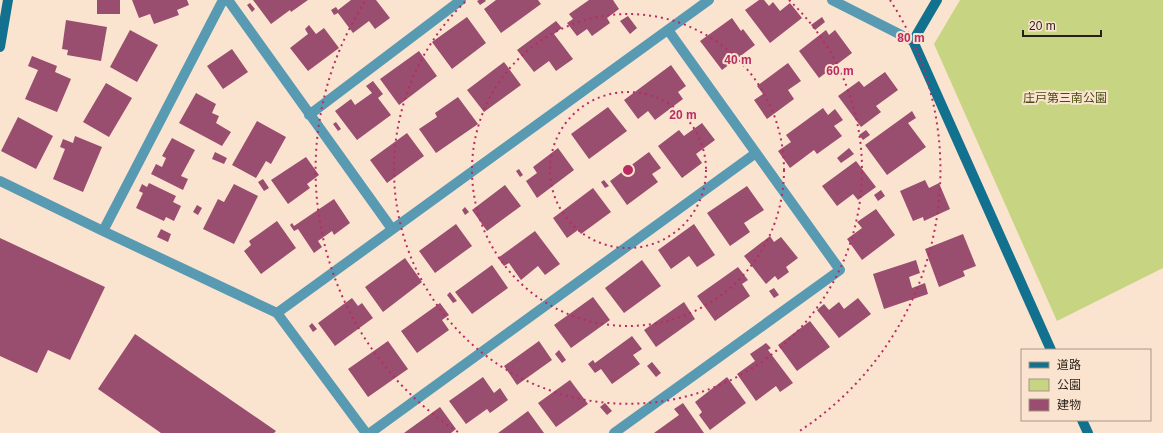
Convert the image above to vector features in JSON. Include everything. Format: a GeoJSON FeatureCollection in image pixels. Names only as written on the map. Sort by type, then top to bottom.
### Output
{"type":"FeatureCollection","features":[{"type":"Feature","properties":{"kind":"street"},"geometry":{"type":"LineString","coordinates":[[0,47],[8,0]]}},
{"type":"Feature","properties":{"kind":"street"},"geometry":{"type":"LineString","coordinates":[[103,231],[223,0]]}},
{"type":"Feature","properties":{"kind":"street"},"geometry":{"type":"LineString","coordinates":[[228,0],[392,229]]}},
{"type":"Feature","properties":{"kind":"street"},"geometry":{"type":"LineString","coordinates":[[309,115],[461,0]]}},
{"type":"Feature","properties":{"kind":"street"},"geometry":{"type":"LineString","coordinates":[[277,313],[709,0]]}},
{"type":"Feature","properties":{"kind":"street"},"geometry":{"type":"LineString","coordinates":[[832,0],[913,41],[1051,349]]}},
{"type":"Feature","properties":{"kind":"street"},"geometry":{"type":"LineString","coordinates":[[913,41],[937,0]]}},
{"type":"Feature","properties":{"kind":"street"},"geometry":{"type":"LineString","coordinates":[[614,433],[840,270],[668,30]]}},
{"type":"Feature","properties":{"kind":"street"},"geometry":{"type":"LineString","coordinates":[[370,433],[756,153]]}},
{"type":"Feature","properties":{"kind":"street"},"geometry":{"type":"LineString","coordinates":[[0,181],[277,313],[366,433]]}},
{"type":"Feature","properties":{"kind":"street"},"geometry":{"type":"LineString","coordinates":[[1082,421],[1088,433]]}},
{"type":"Feature","properties":{"kind":"green space","name":"庄戸第三南公園"},"geometry":{"type":"Polygon","coordinates":[[[960,0],[1163,0],[1163,268],[1057,321],[934,44],[960,0]]]}},
{"type":"Feature","properties":{"kind":"building"},"geometry":{"type":"Polygon","coordinates":[[[97,0],[120,0],[120,14],[97,14],[97,0]]]}},
{"type":"Feature","properties":{"kind":"building"},"geometry":{"type":"Polygon","coordinates":[[[132,0],[187,0],[189,5],[177,10],[179,15],[154,24],[150,14],[139,18],[132,0]]]}},
{"type":"Feature","properties":{"kind":"building"},"geometry":{"type":"Polygon","coordinates":[[[253,0],[308,0],[291,12],[290,10],[271,24],[253,0]]]}},
{"type":"Feature","properties":{"kind":"building"},"geometry":{"type":"Polygon","coordinates":[[[351,0],[376,0],[390,18],[375,29],[369,21],[353,33],[338,13],[334,15],[331,10],[336,7],[338,10],[351,0]]]}},
{"type":"Feature","properties":{"kind":"building"},"geometry":{"type":"Polygon","coordinates":[[[496,0],[538,0],[541,4],[501,33],[484,9],[496,0]]]}},
{"type":"Feature","properties":{"kind":"building"},"geometry":{"type":"Polygon","coordinates":[[[589,0],[613,0],[619,9],[607,18],[610,23],[592,36],[587,29],[577,36],[567,23],[573,19],[569,14],[589,0]]]}},
{"type":"Feature","properties":{"kind":"building"},"geometry":{"type":"Polygon","coordinates":[[[759,0],[764,0],[769,6],[773,2],[780,11],[790,3],[802,18],[770,43],[745,10],[759,0]]]}},
{"type":"Feature","properties":{"kind":"building"},"geometry":{"type":"Polygon","coordinates":[[[477,1],[486,1],[480,5],[477,1]]]}},
{"type":"Feature","properties":{"kind":"building"},"geometry":{"type":"Polygon","coordinates":[[[250,3],[255,9],[252,12],[247,5],[250,3]]]}},
{"type":"Feature","properties":{"kind":"building"},"geometry":{"type":"Polygon","coordinates":[[[628,16],[637,28],[630,34],[620,21],[628,16]]]}},
{"type":"Feature","properties":{"kind":"building"},"geometry":{"type":"Polygon","coordinates":[[[467,17],[486,43],[452,69],[432,42],[467,17]]]}},
{"type":"Feature","properties":{"kind":"building"},"geometry":{"type":"Polygon","coordinates":[[[822,17],[825,22],[815,30],[811,25],[822,17]]]}},
{"type":"Feature","properties":{"kind":"building"},"geometry":{"type":"Polygon","coordinates":[[[732,18],[741,31],[743,29],[755,45],[722,70],[700,41],[732,18]]]}},
{"type":"Feature","properties":{"kind":"building"},"geometry":{"type":"Polygon","coordinates":[[[66,20],[107,27],[101,61],[67,55],[68,50],[62,49],[66,20]]]}},
{"type":"Feature","properties":{"kind":"building"},"geometry":{"type":"Polygon","coordinates":[[[556,21],[562,28],[554,34],[573,59],[556,71],[549,61],[534,72],[517,50],[556,21]]]}},
{"type":"Feature","properties":{"kind":"building"},"geometry":{"type":"Polygon","coordinates":[[[309,25],[316,34],[324,28],[339,48],[308,71],[290,48],[308,34],[305,29],[309,25]]]}},
{"type":"Feature","properties":{"kind":"building"},"geometry":{"type":"Polygon","coordinates":[[[130,30],[158,45],[137,82],[110,67],[130,30]]]}},
{"type":"Feature","properties":{"kind":"building"},"geometry":{"type":"Polygon","coordinates":[[[826,30],[829,35],[835,30],[852,53],[819,78],[799,51],[826,30]]]}},
{"type":"Feature","properties":{"kind":"building"},"geometry":{"type":"Polygon","coordinates":[[[232,49],[248,72],[223,89],[207,66],[232,49]]]}},
{"type":"Feature","properties":{"kind":"building"},"geometry":{"type":"Polygon","coordinates":[[[419,51],[437,76],[399,105],[380,79],[419,51]]]}},
{"type":"Feature","properties":{"kind":"building"},"geometry":{"type":"Polygon","coordinates":[[[32,56],[57,66],[55,72],[71,79],[57,112],[25,99],[38,70],[28,66],[32,56]]]}},
{"type":"Feature","properties":{"kind":"building"},"geometry":{"type":"Polygon","coordinates":[[[504,62],[521,85],[484,112],[467,90],[504,62]]]}},
{"type":"Feature","properties":{"kind":"building"},"geometry":{"type":"Polygon","coordinates":[[[788,63],[801,81],[788,90],[794,99],[767,119],[754,100],[763,94],[757,86],[788,63]]]}},
{"type":"Feature","properties":{"kind":"building"},"geometry":{"type":"Polygon","coordinates":[[[671,65],[686,86],[678,92],[683,99],[655,120],[648,111],[638,119],[624,100],[671,65]]]}},
{"type":"Feature","properties":{"kind":"building"},"geometry":{"type":"Polygon","coordinates":[[[885,72],[898,90],[876,106],[881,112],[861,127],[838,96],[859,81],[864,87],[885,72]]]}},
{"type":"Feature","properties":{"kind":"building"},"geometry":{"type":"Polygon","coordinates":[[[373,81],[383,94],[378,98],[391,115],[357,140],[335,111],[351,99],[355,105],[372,93],[366,86],[373,81]]]}},
{"type":"Feature","properties":{"kind":"building"},"geometry":{"type":"Polygon","coordinates":[[[106,83],[132,98],[109,137],[83,122],[106,83]]]}},
{"type":"Feature","properties":{"kind":"building"},"geometry":{"type":"Polygon","coordinates":[[[196,93],[216,104],[212,113],[219,116],[216,123],[231,132],[222,146],[179,123],[196,93]]]}},
{"type":"Feature","properties":{"kind":"building"},"geometry":{"type":"Polygon","coordinates":[[[458,97],[478,124],[436,153],[419,129],[437,117],[435,113],[458,97]]]}},
{"type":"Feature","properties":{"kind":"building"},"geometry":{"type":"Polygon","coordinates":[[[608,107],[627,131],[589,159],[571,134],[608,107]]]}},
{"type":"Feature","properties":{"kind":"building"},"geometry":{"type":"Polygon","coordinates":[[[823,108],[828,115],[835,109],[843,120],[834,126],[842,136],[817,154],[814,150],[790,168],[778,151],[791,142],[786,135],[823,108]]]}},
{"type":"Feature","properties":{"kind":"building"},"geometry":{"type":"Polygon","coordinates":[[[912,111],[916,118],[908,123],[926,147],[887,175],[865,145],[912,111]]]}},
{"type":"Feature","properties":{"kind":"building"},"geometry":{"type":"Polygon","coordinates":[[[18,117],[53,136],[36,169],[1,151],[18,117]]]}},
{"type":"Feature","properties":{"kind":"building"},"geometry":{"type":"Polygon","coordinates":[[[257,121],[286,137],[271,164],[266,161],[256,178],[232,165],[257,121]]]}},
{"type":"Feature","properties":{"kind":"building"},"geometry":{"type":"Polygon","coordinates":[[[336,122],[341,129],[338,131],[333,124],[336,122]]]}},
{"type":"Feature","properties":{"kind":"building"},"geometry":{"type":"Polygon","coordinates":[[[702,123],[715,140],[696,154],[702,163],[682,178],[658,146],[679,130],[684,136],[702,123]]]}},
{"type":"Feature","properties":{"kind":"building"},"geometry":{"type":"Polygon","coordinates":[[[866,130],[870,135],[863,140],[859,135],[866,130]]]}},
{"type":"Feature","properties":{"kind":"building"},"geometry":{"type":"Polygon","coordinates":[[[407,133],[424,156],[387,183],[370,160],[407,133]]]}},
{"type":"Feature","properties":{"kind":"building"},"geometry":{"type":"Polygon","coordinates":[[[75,136],[102,147],[83,192],[53,179],[65,149],[60,147],[63,139],[73,143],[75,136]]]}},
{"type":"Feature","properties":{"kind":"building"},"geometry":{"type":"Polygon","coordinates":[[[172,138],[195,150],[181,176],[188,179],[183,190],[151,174],[156,164],[162,167],[166,158],[162,156],[172,138]]]}},
{"type":"Feature","properties":{"kind":"building"},"geometry":{"type":"Polygon","coordinates":[[[558,148],[574,170],[537,198],[526,181],[537,173],[533,167],[558,148]]]}},
{"type":"Feature","properties":{"kind":"building"},"geometry":{"type":"Polygon","coordinates":[[[849,148],[854,154],[841,163],[837,158],[849,148]]]}},
{"type":"Feature","properties":{"kind":"building"},"geometry":{"type":"Polygon","coordinates":[[[215,152],[227,158],[224,164],[212,159],[215,152]]]}},
{"type":"Feature","properties":{"kind":"building"},"geometry":{"type":"Polygon","coordinates":[[[649,152],[661,168],[652,174],[658,182],[627,205],[610,181],[649,152]]]}},
{"type":"Feature","properties":{"kind":"building"},"geometry":{"type":"Polygon","coordinates":[[[306,157],[319,175],[307,184],[310,188],[288,204],[271,180],[306,157]]]}},
{"type":"Feature","properties":{"kind":"building"},"geometry":{"type":"Polygon","coordinates":[[[856,161],[876,187],[858,200],[853,194],[837,206],[822,186],[856,161]]]}},
{"type":"Feature","properties":{"kind":"building"},"geometry":{"type":"Polygon","coordinates":[[[519,169],[523,175],[520,177],[516,171],[519,169]]]}},
{"type":"Feature","properties":{"kind":"building"},"geometry":{"type":"Polygon","coordinates":[[[263,179],[269,188],[264,191],[258,182],[263,179]]]}},
{"type":"Feature","properties":{"kind":"building"},"geometry":{"type":"Polygon","coordinates":[[[604,180],[609,186],[605,188],[601,182],[604,180]]]}},
{"type":"Feature","properties":{"kind":"building"},"geometry":{"type":"Polygon","coordinates":[[[925,180],[929,188],[939,183],[950,209],[924,221],[923,217],[913,221],[900,191],[925,180]]]}},
{"type":"Feature","properties":{"kind":"building"},"geometry":{"type":"Polygon","coordinates":[[[149,183],[176,196],[173,202],[181,206],[174,221],[166,217],[164,221],[136,208],[143,193],[139,191],[142,184],[147,187],[149,183]]]}},
{"type":"Feature","properties":{"kind":"building"},"geometry":{"type":"Polygon","coordinates":[[[234,184],[258,196],[234,244],[203,229],[218,199],[224,202],[234,184]]]}},
{"type":"Feature","properties":{"kind":"building"},"geometry":{"type":"Polygon","coordinates":[[[505,185],[521,206],[487,231],[472,210],[505,185]]]}},
{"type":"Feature","properties":{"kind":"building"},"geometry":{"type":"Polygon","coordinates":[[[747,186],[764,210],[744,223],[750,232],[730,246],[707,213],[747,186]]]}},
{"type":"Feature","properties":{"kind":"building"},"geometry":{"type":"Polygon","coordinates":[[[593,188],[611,212],[581,234],[578,230],[567,238],[553,218],[593,188]]]}},
{"type":"Feature","properties":{"kind":"building"},"geometry":{"type":"Polygon","coordinates":[[[881,190],[885,196],[878,201],[874,195],[881,190]]]}},
{"type":"Feature","properties":{"kind":"building"},"geometry":{"type":"Polygon","coordinates":[[[334,199],[350,223],[334,235],[332,231],[318,241],[322,247],[314,253],[298,229],[294,231],[290,225],[292,223],[294,226],[334,199]]]}},
{"type":"Feature","properties":{"kind":"building"},"geometry":{"type":"Polygon","coordinates":[[[197,205],[202,208],[198,215],[193,212],[197,205]]]}},
{"type":"Feature","properties":{"kind":"building"},"geometry":{"type":"Polygon","coordinates":[[[465,207],[469,212],[465,215],[462,210],[465,207]]]}},
{"type":"Feature","properties":{"kind":"building"},"geometry":{"type":"Polygon","coordinates":[[[876,209],[895,235],[862,260],[847,239],[862,228],[857,222],[876,209]]]}},
{"type":"Feature","properties":{"kind":"building"},"geometry":{"type":"Polygon","coordinates":[[[277,221],[296,248],[261,274],[244,251],[251,245],[249,241],[277,221]]]}},
{"type":"Feature","properties":{"kind":"building"},"geometry":{"type":"Polygon","coordinates":[[[456,224],[472,246],[435,273],[419,251],[456,224]]]}},
{"type":"Feature","properties":{"kind":"building"},"geometry":{"type":"Polygon","coordinates":[[[694,224],[715,255],[697,267],[689,256],[671,269],[658,250],[694,224]]]}},
{"type":"Feature","properties":{"kind":"building"},"geometry":{"type":"Polygon","coordinates":[[[161,229],[171,234],[168,242],[157,237],[161,229]]]}},
{"type":"Feature","properties":{"kind":"building"},"geometry":{"type":"Polygon","coordinates":[[[535,231],[560,264],[545,275],[538,266],[521,280],[509,263],[504,266],[498,258],[535,231]]]}},
{"type":"Feature","properties":{"kind":"building"},"geometry":{"type":"Polygon","coordinates":[[[963,234],[976,266],[963,271],[965,276],[939,287],[925,249],[963,234]]]}},
{"type":"Feature","properties":{"kind":"building"},"geometry":{"type":"Polygon","coordinates":[[[770,236],[774,242],[781,237],[798,258],[786,267],[789,272],[778,280],[775,276],[766,284],[744,256],[770,236]]]}},
{"type":"Feature","properties":{"kind":"building"},"geometry":{"type":"Polygon","coordinates":[[[0,238],[105,287],[70,360],[48,350],[37,373],[0,356],[0,238]]]}},
{"type":"Feature","properties":{"kind":"building"},"geometry":{"type":"Polygon","coordinates":[[[405,258],[422,282],[383,312],[365,287],[405,258]]]}},
{"type":"Feature","properties":{"kind":"building"},"geometry":{"type":"Polygon","coordinates":[[[642,260],[661,286],[624,313],[605,288],[642,260]]]}},
{"type":"Feature","properties":{"kind":"building"},"geometry":{"type":"Polygon","coordinates":[[[916,260],[920,273],[909,277],[912,288],[925,283],[928,294],[884,309],[873,274],[916,260]]]}},
{"type":"Feature","properties":{"kind":"building"},"geometry":{"type":"Polygon","coordinates":[[[492,265],[508,288],[472,314],[455,292],[492,265]]]}},
{"type":"Feature","properties":{"kind":"building"},"geometry":{"type":"Polygon","coordinates":[[[738,267],[748,280],[742,284],[750,296],[715,321],[697,296],[738,267]]]}},
{"type":"Feature","properties":{"kind":"building"},"geometry":{"type":"Polygon","coordinates":[[[774,288],[779,295],[774,298],[769,291],[774,288]]]}},
{"type":"Feature","properties":{"kind":"building"},"geometry":{"type":"Polygon","coordinates":[[[450,292],[457,301],[453,303],[447,295],[450,292]]]}},
{"type":"Feature","properties":{"kind":"building"},"geometry":{"type":"Polygon","coordinates":[[[593,297],[610,320],[571,348],[554,325],[593,297]]]}},
{"type":"Feature","properties":{"kind":"building"},"geometry":{"type":"Polygon","coordinates":[[[352,298],[358,306],[362,303],[373,318],[335,346],[318,323],[352,298]]]}},
{"type":"Feature","properties":{"kind":"building"},"geometry":{"type":"Polygon","coordinates":[[[858,298],[871,314],[839,338],[817,310],[824,304],[829,310],[839,302],[844,309],[858,298]]]}},
{"type":"Feature","properties":{"kind":"building"},"geometry":{"type":"Polygon","coordinates":[[[684,302],[695,319],[656,347],[644,330],[684,302]]]}},
{"type":"Feature","properties":{"kind":"building"},"geometry":{"type":"Polygon","coordinates":[[[440,303],[449,315],[442,320],[449,330],[417,353],[401,331],[440,303]]]}},
{"type":"Feature","properties":{"kind":"building"},"geometry":{"type":"Polygon","coordinates":[[[810,321],[830,347],[797,371],[778,345],[810,321]]]}},
{"type":"Feature","properties":{"kind":"building"},"geometry":{"type":"Polygon","coordinates":[[[312,323],[317,329],[313,332],[309,326],[312,323]]]}},
{"type":"Feature","properties":{"kind":"building"},"geometry":{"type":"Polygon","coordinates":[[[135,334],[276,431],[274,433],[161,433],[98,389],[135,334]]]}},
{"type":"Feature","properties":{"kind":"building"},"geometry":{"type":"Polygon","coordinates":[[[632,336],[642,349],[633,355],[640,364],[612,384],[601,369],[595,373],[588,364],[593,360],[595,363],[632,336]]]}},
{"type":"Feature","properties":{"kind":"building"},"geometry":{"type":"Polygon","coordinates":[[[388,341],[408,369],[368,397],[348,369],[388,341]]]}},
{"type":"Feature","properties":{"kind":"building"},"geometry":{"type":"Polygon","coordinates":[[[539,341],[552,360],[517,385],[504,366],[539,341]]]}},
{"type":"Feature","properties":{"kind":"building"},"geometry":{"type":"Polygon","coordinates":[[[766,343],[771,348],[768,350],[793,383],[780,392],[776,386],[756,401],[737,374],[755,361],[750,354],[766,343]]]}},
{"type":"Feature","properties":{"kind":"building"},"geometry":{"type":"Polygon","coordinates":[[[559,350],[566,360],[562,363],[555,354],[559,350]]]}},
{"type":"Feature","properties":{"kind":"building"},"geometry":{"type":"Polygon","coordinates":[[[652,362],[661,373],[656,377],[647,366],[652,362]]]}},
{"type":"Feature","properties":{"kind":"building"},"geometry":{"type":"Polygon","coordinates":[[[483,377],[494,393],[500,388],[508,400],[490,413],[487,409],[466,424],[449,401],[483,377]]]}},
{"type":"Feature","properties":{"kind":"building"},"geometry":{"type":"Polygon","coordinates":[[[727,377],[746,403],[710,430],[699,415],[702,412],[695,402],[727,377]]]}},
{"type":"Feature","properties":{"kind":"building"},"geometry":{"type":"Polygon","coordinates":[[[570,380],[588,404],[556,427],[538,403],[570,380]]]}},
{"type":"Feature","properties":{"kind":"building"},"geometry":{"type":"Polygon","coordinates":[[[605,403],[612,411],[607,415],[600,407],[605,403]]]}},
{"type":"Feature","properties":{"kind":"building"},"geometry":{"type":"Polygon","coordinates":[[[683,403],[704,433],[654,433],[679,415],[674,409],[683,403]]]}},
{"type":"Feature","properties":{"kind":"building"},"geometry":{"type":"Polygon","coordinates":[[[440,407],[456,429],[451,433],[404,433],[440,407]]]}},
{"type":"Feature","properties":{"kind":"building"},"geometry":{"type":"Polygon","coordinates":[[[528,411],[544,433],[498,433],[528,411]]]}}]}
